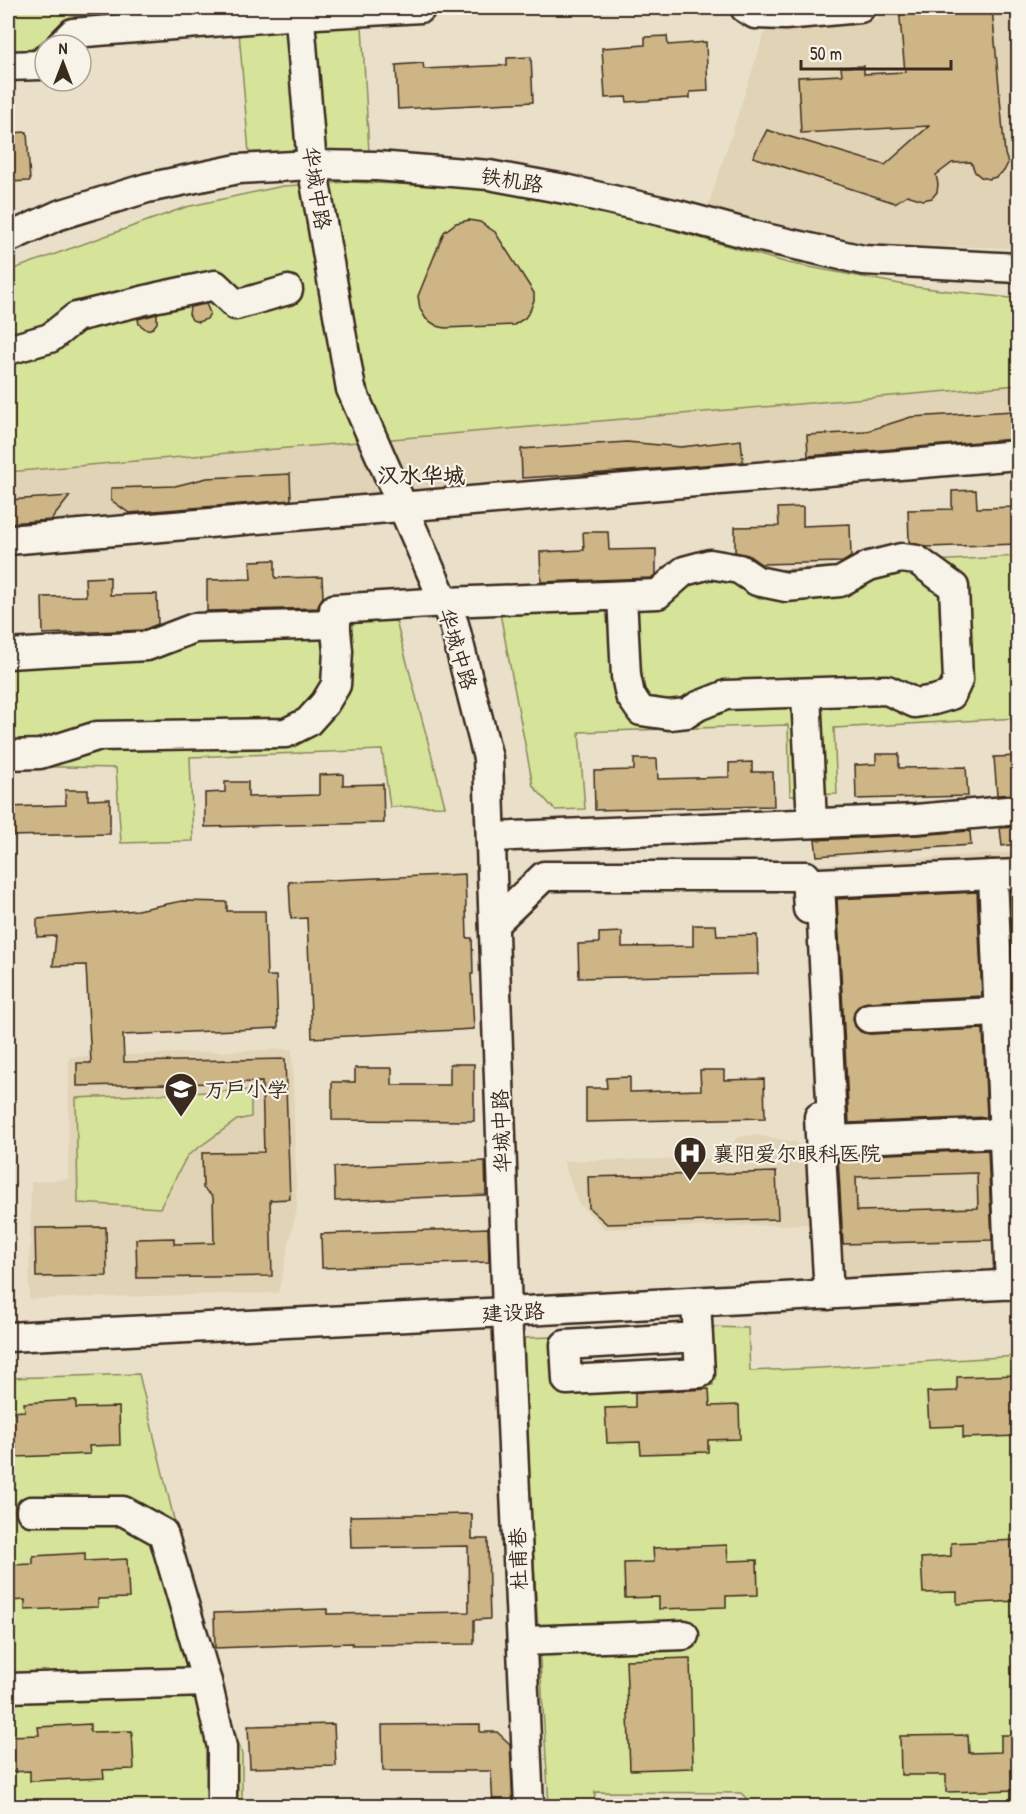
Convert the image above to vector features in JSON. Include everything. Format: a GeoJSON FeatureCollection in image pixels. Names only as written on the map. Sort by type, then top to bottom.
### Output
{"type":"FeatureCollection","features":[{"type":"Feature","properties":{"kind":"street"},"geometry":{"type":"LineString","coordinates":[[73,33],[299,11],[422,8]]}},
{"type":"Feature","properties":{"kind":"street"},"geometry":{"type":"LineString","coordinates":[[745,8],[755,14],[785,15],[860,8]]}},
{"type":"Feature","properties":{"kind":"street","name":"华城中路"},"geometry":{"type":"LineString","coordinates":[[299,11],[312,165],[351,389],[454,624],[488,758],[507,1312]]}},
{"type":"Feature","properties":{"kind":"street"},"geometry":{"type":"LineString","coordinates":[[8,66],[33,64]]}},
{"type":"Feature","properties":{"kind":"street","name":"铁机路"},"geometry":{"type":"LineString","coordinates":[[8,238],[58,215],[147,188],[238,170],[312,165],[376,166],[489,174],[585,193],[863,260],[1018,268]]}},
{"type":"Feature","properties":{"kind":"street"},"geometry":{"type":"LineString","coordinates":[[8,350],[50,338],[76,317],[158,297],[215,285],[236,305],[288,290]]}},
{"type":"Feature","properties":{"kind":"street"},"geometry":{"type":"LineString","coordinates":[[8,540],[1018,455]]}},
{"type":"Feature","properties":{"kind":"street"},"geometry":{"type":"LineString","coordinates":[[8,756],[40,754],[97,736],[286,733],[309,722],[325,703],[336,684],[338,651],[334,609],[445,602],[658,594],[684,571],[710,564],[739,569],[757,581],[786,587],[840,582],[869,566],[901,558],[917,560],[954,587],[958,680],[951,695],[915,703],[887,690],[726,695],[687,713],[669,715],[641,711],[630,695],[626,676],[622,596]]}},
{"type":"Feature","properties":{"kind":"street"},"geometry":{"type":"LineString","coordinates":[[8,654],[147,646],[194,628],[336,624]]}},
{"type":"Feature","properties":{"kind":"street"},"geometry":{"type":"LineString","coordinates":[[806,693],[812,823]]}},
{"type":"Feature","properties":{"kind":"street"},"geometry":{"type":"LineString","coordinates":[[491,837],[916,819],[1018,810]]}},
{"type":"Feature","properties":{"kind":"street"},"geometry":{"type":"LineString","coordinates":[[1003,1133],[833,1140],[820,883],[1006,874],[998,1012],[1010,1070],[1003,1133],[1015,1285]]}},
{"type":"Feature","properties":{"kind":"street"},"geometry":{"type":"LineString","coordinates":[[494,924],[544,876],[806,876],[829,1295]]}},
{"type":"Feature","properties":{"kind":"street"},"geometry":{"type":"LineString","coordinates":[[869,1018],[998,1012]]}},
{"type":"Feature","properties":{"kind":"street","name":"建设路"},"geometry":{"type":"LineString","coordinates":[[8,1337],[1015,1285]]}},
{"type":"Feature","properties":{"kind":"street"},"geometry":{"type":"LineString","coordinates":[[696,1302],[698,1337]]}},
{"type":"Feature","properties":{"kind":"street","name":"杜甫巷"},"geometry":{"type":"LineString","coordinates":[[507,1312],[529,1806]]}},
{"type":"Feature","properties":{"kind":"street"},"geometry":{"type":"LineString","coordinates":[[32,1511],[123,1511],[163,1533],[207,1682],[222,1747],[222,1806]]}},
{"type":"Feature","properties":{"kind":"street"},"geometry":{"type":"LineString","coordinates":[[522,1641],[684,1635]]}},
{"type":"Feature","properties":{"kind":"street"},"geometry":{"type":"LineString","coordinates":[[8,1688],[207,1682]]}},
{"type":"Feature","properties":{"kind":"shaded area"},"geometry":{"type":"Polygon","coordinates":[[[879,8],[1018,8],[1018,248],[874,245],[784,230],[708,206],[766,28],[879,19],[879,8]]]}},
{"type":"Feature","properties":{"kind":"shaded area"},"geometry":{"type":"Polygon","coordinates":[[[1018,385],[1018,455],[8,540],[8,472],[1018,385]]]}},
{"type":"Feature","properties":{"kind":"shaded area"},"geometry":{"type":"Polygon","coordinates":[[[1018,852],[1018,1274],[837,1283],[815,865],[1018,852]]]}},
{"type":"Feature","properties":{"kind":"shaded area","name":"万户小学"},"geometry":{"type":"Polygon","coordinates":[[[292,1049],[297,1208],[278,1293],[29,1299],[31,1182],[68,1179],[69,1057],[292,1049]]]}},
{"type":"Feature","properties":{"kind":"shaded area","name":"襄阳爱尔眼科医院"},"geometry":{"type":"Polygon","coordinates":[[[755,1135],[796,1142],[808,1159],[812,1224],[605,1229],[578,1203],[563,1161],[724,1158],[737,1137],[755,1135]]]}},
{"type":"Feature","properties":{"kind":"green space"},"geometry":{"type":"Polygon","coordinates":[[[8,8],[228,8],[72,19],[53,33],[33,33],[33,48],[17,60],[8,61],[8,8]]]}},
{"type":"Feature","properties":{"kind":"green space"},"geometry":{"type":"Polygon","coordinates":[[[237,8],[361,8],[369,152],[249,153],[237,8]]]}},
{"type":"Feature","properties":{"kind":"green space"},"geometry":{"type":"Polygon","coordinates":[[[350,182],[490,188],[598,209],[788,263],[916,287],[1018,299],[1018,385],[8,472],[8,271],[186,207],[283,186],[350,182]]]}},
{"type":"Feature","properties":{"kind":"green space"},"geometry":{"type":"Polygon","coordinates":[[[1018,556],[1018,718],[834,728],[837,794],[790,796],[788,725],[579,732],[585,809],[555,810],[533,786],[495,587],[1018,556]]]}},
{"type":"Feature","properties":{"kind":"green space"},"geometry":{"type":"Polygon","coordinates":[[[181,621],[396,621],[445,806],[390,807],[382,750],[190,757],[193,841],[121,843],[116,768],[8,766],[8,649],[143,639],[181,621]]]}},
{"type":"Feature","properties":{"kind":"green space"},"geometry":{"type":"Polygon","coordinates":[[[251,1090],[251,1117],[237,1120],[187,1156],[160,1208],[78,1203],[76,1098],[251,1090]]]}},
{"type":"Feature","properties":{"kind":"green space"},"geometry":{"type":"Polygon","coordinates":[[[710,1327],[748,1328],[750,1371],[1018,1356],[1018,1806],[754,1806],[741,1793],[595,1792],[594,1806],[549,1806],[520,1338],[555,1337],[559,1394],[713,1385],[710,1327]]]}},
{"type":"Feature","properties":{"kind":"green space"},"geometry":{"type":"Polygon","coordinates":[[[139,1374],[178,1536],[178,1552],[242,1754],[242,1806],[8,1806],[8,1378],[139,1374]]]}},
{"type":"Feature","properties":{"kind":"building"},"geometry":{"type":"Polygon","coordinates":[[[899,8],[992,8],[1005,154],[1008,163],[1004,171],[989,179],[975,172],[971,162],[952,163],[936,175],[937,192],[932,198],[923,200],[907,195],[895,203],[753,157],[767,130],[885,165],[929,126],[801,133],[798,77],[842,75],[841,67],[864,66],[864,74],[905,72],[899,8]]]}},
{"type":"Feature","properties":{"kind":"building"},"geometry":{"type":"Polygon","coordinates":[[[667,36],[668,45],[706,42],[708,91],[690,92],[690,98],[627,102],[626,97],[605,98],[602,48],[645,45],[645,37],[667,36]]]}},
{"type":"Feature","properties":{"kind":"building"},"geometry":{"type":"Polygon","coordinates":[[[531,57],[533,102],[398,109],[396,65],[423,63],[424,69],[507,65],[507,58],[531,57]]]}},
{"type":"Feature","properties":{"kind":"building"},"geometry":{"type":"Polygon","coordinates":[[[27,132],[30,181],[8,182],[8,133],[27,132]]]}},
{"type":"Feature","properties":{"kind":"building"},"geometry":{"type":"Polygon","coordinates":[[[469,220],[480,222],[495,232],[534,293],[530,311],[525,318],[514,325],[445,328],[426,319],[420,309],[418,296],[444,232],[456,223],[469,220]]]}},
{"type":"Feature","properties":{"kind":"building"},"geometry":{"type":"Polygon","coordinates":[[[206,304],[210,313],[207,319],[198,322],[192,320],[189,314],[190,307],[206,304]]]}},
{"type":"Feature","properties":{"kind":"building"},"geometry":{"type":"Polygon","coordinates":[[[157,314],[157,323],[153,328],[147,330],[139,324],[138,319],[157,314]]]}},
{"type":"Feature","properties":{"kind":"building"},"geometry":{"type":"Polygon","coordinates":[[[1014,411],[1015,439],[808,456],[807,435],[864,432],[911,417],[1014,411]]]}},
{"type":"Feature","properties":{"kind":"building"},"geometry":{"type":"Polygon","coordinates":[[[741,440],[743,462],[522,478],[521,449],[627,442],[681,447],[741,440]]]}},
{"type":"Feature","properties":{"kind":"building"},"geometry":{"type":"Polygon","coordinates":[[[290,474],[291,500],[129,513],[111,500],[111,488],[175,486],[207,478],[290,474]]]}},
{"type":"Feature","properties":{"kind":"building"},"geometry":{"type":"Polygon","coordinates":[[[976,490],[977,508],[1018,507],[1018,544],[927,547],[909,542],[908,510],[952,509],[952,491],[976,490]]]}},
{"type":"Feature","properties":{"kind":"building"},"geometry":{"type":"Polygon","coordinates":[[[70,496],[51,520],[8,523],[8,500],[70,496]]]}},
{"type":"Feature","properties":{"kind":"building"},"geometry":{"type":"Polygon","coordinates":[[[803,507],[803,526],[850,524],[851,557],[843,562],[761,564],[748,555],[735,552],[735,527],[779,526],[778,508],[803,507]]]}},
{"type":"Feature","properties":{"kind":"building"},"geometry":{"type":"Polygon","coordinates":[[[583,532],[608,532],[609,550],[656,549],[656,574],[651,578],[541,582],[540,552],[584,550],[583,532]]]}},
{"type":"Feature","properties":{"kind":"building"},"geometry":{"type":"Polygon","coordinates":[[[275,560],[275,578],[322,577],[323,597],[318,608],[207,611],[207,580],[251,579],[250,561],[275,560]]]}},
{"type":"Feature","properties":{"kind":"building"},"geometry":{"type":"Polygon","coordinates":[[[110,577],[110,595],[157,594],[158,624],[143,630],[43,634],[42,597],[86,596],[85,578],[110,577]]]}},
{"type":"Feature","properties":{"kind":"building"},"geometry":{"type":"Polygon","coordinates":[[[876,754],[899,754],[899,768],[966,767],[968,796],[856,799],[855,765],[876,764],[876,754]]]}},
{"type":"Feature","properties":{"kind":"building"},"geometry":{"type":"Polygon","coordinates":[[[1018,756],[1018,794],[997,795],[994,757],[1018,756]]]}},
{"type":"Feature","properties":{"kind":"building"},"geometry":{"type":"Polygon","coordinates":[[[634,759],[657,759],[658,779],[729,777],[729,763],[752,762],[752,772],[773,772],[774,806],[595,810],[594,771],[634,770],[634,759]]]}},
{"type":"Feature","properties":{"kind":"building"},"geometry":{"type":"Polygon","coordinates":[[[343,774],[343,785],[383,784],[384,823],[205,827],[205,793],[225,792],[225,782],[248,782],[248,797],[319,795],[319,775],[343,774]]]}},
{"type":"Feature","properties":{"kind":"building"},"geometry":{"type":"Polygon","coordinates":[[[65,790],[88,790],[88,800],[110,799],[110,834],[8,836],[8,807],[66,805],[65,790]]]}},
{"type":"Feature","properties":{"kind":"building"},"geometry":{"type":"Polygon","coordinates":[[[1018,827],[1018,844],[1002,846],[1000,828],[1018,827]]]}},
{"type":"Feature","properties":{"kind":"building"},"geometry":{"type":"Polygon","coordinates":[[[970,831],[971,845],[817,856],[815,840],[917,835],[970,831]]]}},
{"type":"Feature","properties":{"kind":"building"},"geometry":{"type":"Polygon","coordinates":[[[465,874],[467,938],[472,938],[474,1029],[312,1038],[307,918],[291,919],[289,882],[465,874]]]}},
{"type":"Feature","properties":{"kind":"building"},"geometry":{"type":"Polygon","coordinates":[[[1018,890],[1018,1031],[1016,1031],[1010,891],[1018,890]]]}},
{"type":"Feature","properties":{"kind":"building"},"geometry":{"type":"Polygon","coordinates":[[[977,892],[982,996],[868,1002],[861,1004],[855,1010],[853,1019],[855,1026],[861,1032],[870,1034],[983,1029],[987,1117],[849,1123],[837,899],[977,892]]]}},
{"type":"Feature","properties":{"kind":"building"},"geometry":{"type":"Polygon","coordinates":[[[182,901],[227,902],[227,911],[265,911],[267,976],[276,976],[278,1028],[123,1035],[124,1062],[285,1059],[290,1199],[270,1200],[272,1276],[137,1278],[136,1239],[174,1238],[174,1244],[214,1243],[213,1197],[203,1188],[202,1153],[264,1152],[262,1082],[77,1086],[77,1063],[91,1063],[86,965],[53,966],[56,936],[37,937],[37,919],[137,910],[182,901]]]}},
{"type":"Feature","properties":{"kind":"building"},"geometry":{"type":"Polygon","coordinates":[[[693,925],[716,925],[717,936],[757,935],[758,974],[579,978],[578,944],[599,943],[599,933],[622,932],[622,947],[693,946],[693,925]]]}},
{"type":"Feature","properties":{"kind":"building"},"geometry":{"type":"Polygon","coordinates":[[[450,1064],[474,1064],[474,1121],[332,1120],[332,1082],[355,1082],[355,1068],[392,1068],[392,1085],[450,1085],[450,1064]]]}},
{"type":"Feature","properties":{"kind":"building"},"geometry":{"type":"Polygon","coordinates":[[[700,1070],[724,1070],[724,1080],[764,1079],[765,1118],[586,1122],[586,1088],[607,1088],[606,1078],[630,1077],[630,1092],[701,1090],[700,1070]]]}},
{"type":"Feature","properties":{"kind":"building"},"geometry":{"type":"Polygon","coordinates":[[[988,1150],[992,1240],[843,1244],[838,1156],[988,1150]],[[977,1173],[856,1177],[857,1211],[978,1208],[977,1173]]]}},
{"type":"Feature","properties":{"kind":"building"},"geometry":{"type":"Polygon","coordinates":[[[485,1161],[486,1195],[335,1201],[334,1167],[485,1161]]]}},
{"type":"Feature","properties":{"kind":"building","name":"襄阳爱尔眼科医院"},"geometry":{"type":"Polygon","coordinates":[[[776,1172],[778,1219],[607,1224],[589,1208],[588,1177],[776,1172]]]}},
{"type":"Feature","properties":{"kind":"building"},"geometry":{"type":"Polygon","coordinates":[[[106,1227],[107,1276],[36,1277],[35,1228],[106,1227]]]}},
{"type":"Feature","properties":{"kind":"building"},"geometry":{"type":"Polygon","coordinates":[[[488,1228],[489,1262],[322,1268],[321,1234],[488,1228]]]}},
{"type":"Feature","properties":{"kind":"building"},"geometry":{"type":"Polygon","coordinates":[[[1018,1375],[1018,1436],[963,1438],[963,1426],[929,1427],[927,1392],[957,1391],[957,1377],[1018,1375]]]}},
{"type":"Feature","properties":{"kind":"building"},"geometry":{"type":"Polygon","coordinates":[[[709,1389],[710,1406],[739,1405],[740,1439],[708,1440],[708,1452],[641,1454],[640,1442],[607,1443],[605,1408],[635,1407],[635,1393],[709,1389]]]}},
{"type":"Feature","properties":{"kind":"building"},"geometry":{"type":"Polygon","coordinates":[[[76,1400],[76,1408],[119,1407],[120,1445],[89,1446],[90,1454],[16,1457],[16,1447],[8,1448],[8,1412],[25,1411],[24,1403],[76,1400]]]}},
{"type":"Feature","properties":{"kind":"building"},"geometry":{"type":"Polygon","coordinates":[[[472,1514],[472,1539],[488,1539],[490,1619],[474,1620],[474,1644],[352,1645],[352,1643],[215,1648],[214,1613],[327,1609],[327,1614],[469,1612],[468,1546],[351,1548],[350,1516],[472,1514]]]}},
{"type":"Feature","properties":{"kind":"building"},"geometry":{"type":"Polygon","coordinates":[[[1018,1540],[1018,1601],[957,1604],[957,1592],[923,1593],[921,1558],[951,1556],[951,1543],[1018,1540]]]}},
{"type":"Feature","properties":{"kind":"building"},"geometry":{"type":"Polygon","coordinates":[[[727,1545],[728,1561],[757,1560],[758,1595],[726,1596],[726,1607],[659,1609],[659,1597],[625,1598],[624,1563],[654,1562],[653,1548],[727,1545]]]}},
{"type":"Feature","properties":{"kind":"building"},"geometry":{"type":"Polygon","coordinates":[[[85,1553],[85,1561],[127,1559],[129,1598],[98,1599],[98,1607],[25,1610],[25,1600],[8,1601],[8,1565],[33,1564],[33,1556],[85,1553]]]}},
{"type":"Feature","properties":{"kind":"building"},"geometry":{"type":"Polygon","coordinates":[[[690,1658],[693,1768],[630,1770],[626,1660],[690,1658]]]}},
{"type":"Feature","properties":{"kind":"building"},"geometry":{"type":"Polygon","coordinates":[[[90,1724],[90,1732],[132,1731],[134,1769],[103,1770],[104,1778],[30,1781],[30,1771],[9,1772],[8,1736],[39,1735],[38,1727],[90,1724]]]}},
{"type":"Feature","properties":{"kind":"building"},"geometry":{"type":"Polygon","coordinates":[[[334,1724],[336,1766],[250,1768],[248,1726],[334,1724]]]}},
{"type":"Feature","properties":{"kind":"building"},"geometry":{"type":"Polygon","coordinates":[[[480,1724],[480,1732],[497,1732],[510,1744],[513,1806],[493,1806],[491,1771],[383,1771],[382,1725],[480,1724]]]}},
{"type":"Feature","properties":{"kind":"building"},"geometry":{"type":"Polygon","coordinates":[[[968,1735],[969,1753],[1001,1752],[1001,1735],[1018,1735],[1018,1790],[946,1792],[946,1775],[901,1775],[900,1736],[968,1735]]]}},
{"type":"Feature","properties":{"kind":"place","name":"万户小学"},"geometry":{"type":"Point","coordinates":[181,1118]}},
{"type":"Feature","properties":{"kind":"place","name":"襄阳爱尔眼科医院"},"geometry":{"type":"Point","coordinates":[690,1182]}},
{"type":"Feature","properties":{"kind":"district","name":"汉水华城"},"geometry":{"type":"Point","coordinates":[421,475]}}]}
